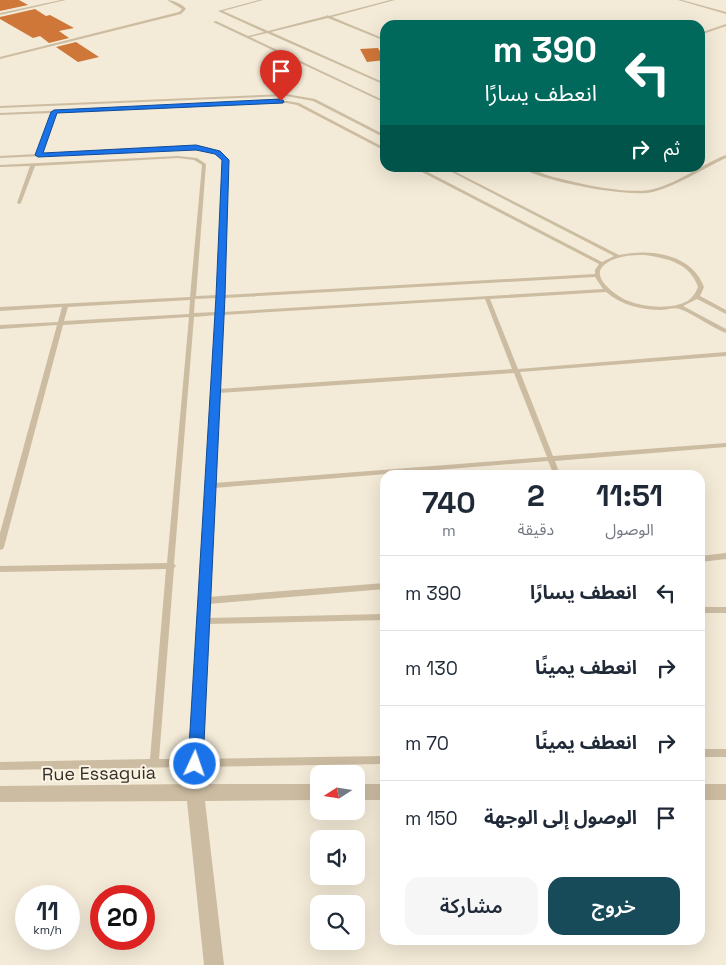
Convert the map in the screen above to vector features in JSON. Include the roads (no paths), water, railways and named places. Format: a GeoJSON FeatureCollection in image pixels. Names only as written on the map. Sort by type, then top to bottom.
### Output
{"type":"FeatureCollection","features":[{"type":"Feature","properties":{"kind":"street"},"geometry":{"type":"LineString","coordinates":[[195,792],[214,965]]}},
{"type":"Feature","properties":{"kind":"street","name":"Rue Essaguia"},"geometry":{"type":"LineString","coordinates":[[0,794],[310,792]]}},
{"type":"Feature","properties":{"kind":"street"},"geometry":{"type":"LineString","coordinates":[[365,792],[380,792]]}},
{"type":"Feature","properties":{"kind":"street"},"geometry":{"type":"LineString","coordinates":[[705,792],[726,792]]}},
{"type":"Feature","properties":{"kind":"lane"},"geometry":{"type":"LineString","coordinates":[[0,14],[65,0]]}},
{"type":"Feature","properties":{"kind":"lane"},"geometry":{"type":"LineString","coordinates":[[0,58],[180,14],[184,9],[183,7],[168,0]]}},
{"type":"Feature","properties":{"kind":"lane"},"geometry":{"type":"LineString","coordinates":[[262,0],[220,11],[380,82]]}},
{"type":"Feature","properties":{"kind":"lane"},"geometry":{"type":"LineString","coordinates":[[248,37],[394,0]]}},
{"type":"Feature","properties":{"kind":"lane"},"geometry":{"type":"LineString","coordinates":[[679,0],[726,13]]}},
{"type":"Feature","properties":{"kind":"lane"},"geometry":{"type":"LineString","coordinates":[[327,16],[380,38]]}},
{"type":"Feature","properties":{"kind":"lane"},"geometry":{"type":"LineString","coordinates":[[214,22],[380,100]]}},
{"type":"Feature","properties":{"kind":"lane"},"geometry":{"type":"LineString","coordinates":[[705,32],[726,25]]}},
{"type":"Feature","properties":{"kind":"lane"},"geometry":{"type":"LineString","coordinates":[[0,107],[286,95],[314,100],[380,133]]}},
{"type":"Feature","properties":{"kind":"lane"},"geometry":{"type":"LineString","coordinates":[[0,114],[287,102],[298,104],[380,147]]}},
{"type":"Feature","properties":{"kind":"lane"},"geometry":{"type":"LineString","coordinates":[[38,155],[54,112]]}},
{"type":"Feature","properties":{"kind":"lane"},"geometry":{"type":"LineString","coordinates":[[0,157],[190,148],[208,149],[221,154],[226,163],[221,296],[195,764]]}},
{"type":"Feature","properties":{"kind":"lane"},"geometry":{"type":"LineString","coordinates":[[705,166],[726,156]]}},
{"type":"Feature","properties":{"kind":"lane"},"geometry":{"type":"LineString","coordinates":[[0,166],[178,157],[190,157],[202,162],[204,165],[154,764]]}},
{"type":"Feature","properties":{"kind":"lane"},"geometry":{"type":"LineString","coordinates":[[20,204],[34,164]]}},
{"type":"Feature","properties":{"kind":"lane"},"geometry":{"type":"LineString","coordinates":[[426,172],[602,264]]}},
{"type":"Feature","properties":{"kind":"lane"},"geometry":{"type":"LineString","coordinates":[[454,172],[618,256]]}},
{"type":"Feature","properties":{"kind":"lane"},"geometry":{"type":"LineString","coordinates":[[533,172],[542,176],[619,191],[643,192],[656,190],[693,172]]}},
{"type":"Feature","properties":{"kind":"lane"},"geometry":{"type":"LineString","coordinates":[[644,253],[679,263],[692,272],[700,282],[697,297],[678,306],[660,308],[640,305],[621,299],[607,290],[600,282],[598,275],[602,264],[618,256],[644,253]]}},
{"type":"Feature","properties":{"kind":"lane"},"geometry":{"type":"LineString","coordinates":[[0,310],[598,275]]}},
{"type":"Feature","properties":{"kind":"lane"},"geometry":{"type":"LineString","coordinates":[[0,327],[607,290]]}},
{"type":"Feature","properties":{"kind":"lane"},"geometry":{"type":"LineString","coordinates":[[487,297],[555,470]]}},
{"type":"Feature","properties":{"kind":"lane"},"geometry":{"type":"LineString","coordinates":[[697,297],[726,312]]}},
{"type":"Feature","properties":{"kind":"lane"},"geometry":{"type":"LineString","coordinates":[[0,547],[65,306]]}},
{"type":"Feature","properties":{"kind":"lane"},"geometry":{"type":"LineString","coordinates":[[678,306],[726,331]]}},
{"type":"Feature","properties":{"kind":"lane"},"geometry":{"type":"LineString","coordinates":[[216,391],[516,371],[726,354]]}},
{"type":"Feature","properties":{"kind":"lane"},"geometry":{"type":"LineString","coordinates":[[412,470],[726,445]]}},
{"type":"Feature","properties":{"kind":"lane"},"geometry":{"type":"LineString","coordinates":[[210,486],[380,473]]}},
{"type":"Feature","properties":{"kind":"lane"},"geometry":{"type":"LineString","coordinates":[[705,558],[726,556]]}},
{"type":"Feature","properties":{"kind":"lane"},"geometry":{"type":"LineString","coordinates":[[0,569],[172,566]]}},
{"type":"Feature","properties":{"kind":"lane"},"geometry":{"type":"LineString","coordinates":[[204,602],[380,586]]}},
{"type":"Feature","properties":{"kind":"lane"},"geometry":{"type":"LineString","coordinates":[[705,610],[726,610]]}},
{"type":"Feature","properties":{"kind":"lane"},"geometry":{"type":"LineString","coordinates":[[203,621],[380,617]]}},
{"type":"Feature","properties":{"kind":"lane"},"geometry":{"type":"LineString","coordinates":[[705,753],[726,753]]}},
{"type":"Feature","properties":{"kind":"lane"},"geometry":{"type":"LineString","coordinates":[[0,766],[380,760]]}}]}
